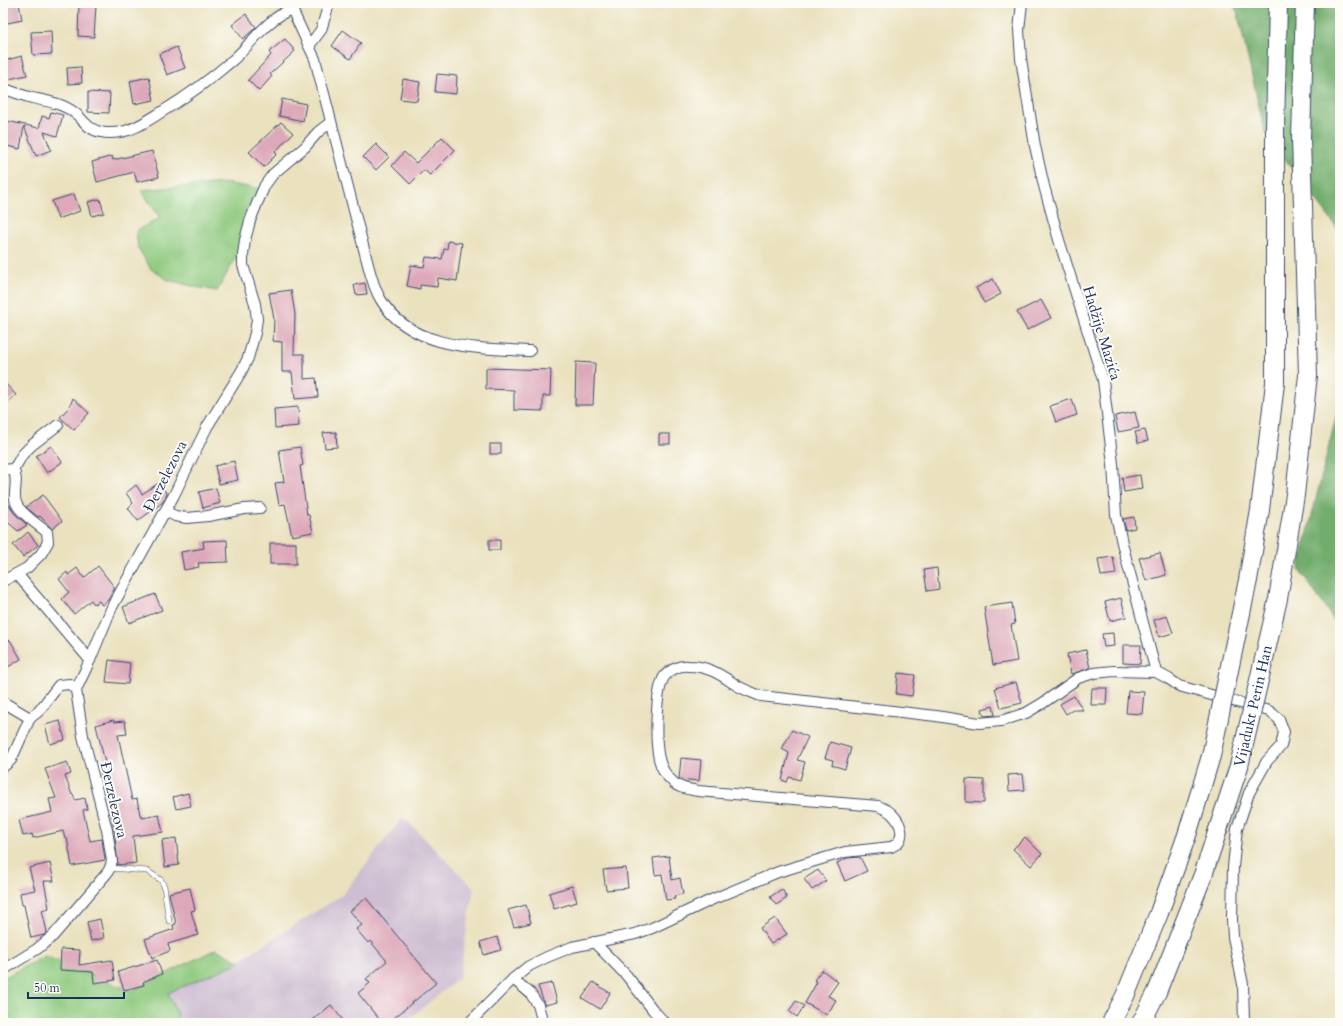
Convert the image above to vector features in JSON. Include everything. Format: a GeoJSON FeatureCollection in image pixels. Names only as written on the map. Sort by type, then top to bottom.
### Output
{"type":"FeatureCollection","features":[{"type":"Feature","properties":{"kind":"highway","name":"Vijadukt Perin Han"},"geometry":{"type":"LineString","coordinates":[[1111,1023],[1159,913],[1187,835],[1212,756],[1251,565],[1260,510],[1275,383],[1274,128],[1278,3]]}},
{"type":"Feature","properties":{"kind":"highway","name":"Vijadukt Perin Han"},"geometry":{"type":"LineString","coordinates":[[1141,1023],[1157,992],[1203,875],[1239,766],[1278,598],[1295,495],[1308,375],[1301,138],[1305,3]]}},
{"type":"Feature","properties":{"kind":"street"},"geometry":{"type":"LineString","coordinates":[[309,46],[321,30],[328,7],[331,3]]}},
{"type":"Feature","properties":{"kind":"street","name":"Hadžije Mazića"},"geometry":{"type":"LineString","coordinates":[[1022,3],[1019,30],[1035,146],[1044,186],[1074,293],[1103,380],[1113,464],[1116,515],[1156,672]]}},
{"type":"Feature","properties":{"kind":"street"},"geometry":{"type":"LineString","coordinates":[[3,88],[62,106],[75,113],[91,129],[110,134],[126,131],[147,121],[178,102],[205,82],[234,58],[269,23],[290,6],[309,46],[319,75],[373,284],[380,300],[390,314],[404,326],[414,332],[437,341],[458,345],[530,351]]}},
{"type":"Feature","properties":{"kind":"street","name":"Đerzelezova"},"geometry":{"type":"LineString","coordinates":[[110,868],[112,861],[107,830],[83,736],[76,690],[112,607],[165,511],[207,427],[248,358],[255,333],[256,319],[255,304],[243,265],[243,255],[248,228],[258,201],[273,174],[305,147],[318,132],[331,122]]}},
{"type":"Feature","properties":{"kind":"street"},"geometry":{"type":"LineString","coordinates":[[3,581],[27,568],[41,554],[48,542],[47,532],[22,512],[17,505],[15,500],[16,475],[8,469],[17,464],[22,455],[58,425]]}},
{"type":"Feature","properties":{"kind":"street"},"geometry":{"type":"LineString","coordinates":[[165,511],[175,516],[187,518],[260,508]]}},
{"type":"Feature","properties":{"kind":"street"},"geometry":{"type":"LineString","coordinates":[[17,574],[90,660]]}},
{"type":"Feature","properties":{"kind":"street"},"geometry":{"type":"LineString","coordinates":[[469,1023],[513,979],[530,966],[547,957],[572,947],[635,934],[652,928],[711,900],[778,872],[844,852],[891,847],[896,845],[901,839],[901,832],[898,823],[892,814],[878,806],[698,791],[683,788],[674,784],[662,767],[659,758],[657,736],[658,702],[661,684],[665,676],[674,669],[686,666],[706,669],[723,676],[747,691],[761,696],[914,713],[979,723],[1001,721],[1026,713],[1043,704],[1078,678],[1094,673],[1114,671],[1156,672],[1169,678],[1178,686],[1269,711],[1279,719],[1284,732],[1281,746],[1267,762],[1249,792],[1237,829],[1233,867],[1233,937],[1243,984],[1244,1023]]}},
{"type":"Feature","properties":{"kind":"street"},"geometry":{"type":"LineString","coordinates":[[3,767],[12,760],[30,718],[39,711],[60,685],[70,684],[76,690]]}},
{"type":"Feature","properties":{"kind":"street"},"geometry":{"type":"LineString","coordinates":[[3,702],[30,718]]}},
{"type":"Feature","properties":{"kind":"street"},"geometry":{"type":"LineString","coordinates":[[3,970],[37,949],[53,936],[110,868]]}},
{"type":"Feature","properties":{"kind":"street"},"geometry":{"type":"LineString","coordinates":[[594,942],[627,976],[652,1010],[665,1023]]}},
{"type":"Feature","properties":{"kind":"street"},"geometry":{"type":"LineString","coordinates":[[513,979],[530,993],[538,1005],[543,1023]]}},
{"type":"Feature","properties":{"kind":"lane"},"geometry":{"type":"LineString","coordinates":[[110,868],[147,871],[161,880],[164,886],[169,921]]}},
{"type":"Feature","properties":{"kind":"shaded area"},"geometry":{"type":"Polygon","coordinates":[[[403,817],[474,888],[459,978],[404,1023],[182,1023],[168,993],[244,957],[342,895],[403,817]]]}},
{"type":"Feature","properties":{"kind":"green space"},"geometry":{"type":"Polygon","coordinates":[[[1231,3],[1340,3],[1340,232],[1265,132],[1237,11],[1231,3]]]}},
{"type":"Feature","properties":{"kind":"green space"},"geometry":{"type":"Polygon","coordinates":[[[224,183],[260,189],[238,254],[217,291],[168,280],[151,269],[138,248],[136,231],[160,218],[141,190],[224,183]]]}},
{"type":"Feature","properties":{"kind":"green space"},"geometry":{"type":"Polygon","coordinates":[[[1340,400],[1340,629],[1299,569],[1340,400]]]}},
{"type":"Feature","properties":{"kind":"green space"},"geometry":{"type":"Polygon","coordinates":[[[216,949],[240,962],[168,993],[181,1023],[3,1023],[3,978],[45,956],[131,991],[216,949]]]}},
{"type":"Feature","properties":{"kind":"building"},"geometry":{"type":"Polygon","coordinates":[[[3,3],[19,3],[22,20],[3,24],[3,3]]]}},
{"type":"Feature","properties":{"kind":"building"},"geometry":{"type":"Polygon","coordinates":[[[79,4],[96,5],[94,37],[78,36],[79,4]]]}},
{"type":"Feature","properties":{"kind":"building"},"geometry":{"type":"Polygon","coordinates":[[[246,14],[256,27],[243,39],[232,25],[246,14]]]}},
{"type":"Feature","properties":{"kind":"building"},"geometry":{"type":"Polygon","coordinates":[[[343,30],[361,43],[350,59],[332,46],[343,30]]]}},
{"type":"Feature","properties":{"kind":"building"},"geometry":{"type":"Polygon","coordinates":[[[51,31],[52,54],[33,55],[31,32],[51,31]]]}},
{"type":"Feature","properties":{"kind":"building"},"geometry":{"type":"Polygon","coordinates":[[[285,39],[295,51],[270,74],[272,76],[259,91],[248,80],[271,55],[269,52],[285,39]]]}},
{"type":"Feature","properties":{"kind":"building"},"geometry":{"type":"Polygon","coordinates":[[[177,47],[185,68],[167,75],[159,54],[177,47]]]}},
{"type":"Feature","properties":{"kind":"building"},"geometry":{"type":"Polygon","coordinates":[[[22,56],[27,75],[5,80],[3,61],[22,56]]]}},
{"type":"Feature","properties":{"kind":"building"},"geometry":{"type":"Polygon","coordinates":[[[81,67],[82,83],[68,84],[67,68],[81,67]]]}},
{"type":"Feature","properties":{"kind":"building"},"geometry":{"type":"Polygon","coordinates":[[[437,74],[457,76],[456,94],[435,92],[437,74]]]}},
{"type":"Feature","properties":{"kind":"building"},"geometry":{"type":"Polygon","coordinates":[[[149,77],[154,100],[134,104],[130,81],[149,77]]]}},
{"type":"Feature","properties":{"kind":"building"},"geometry":{"type":"Polygon","coordinates":[[[403,79],[420,82],[417,101],[400,99],[403,79]]]}},
{"type":"Feature","properties":{"kind":"building"},"geometry":{"type":"Polygon","coordinates":[[[88,92],[110,93],[109,113],[88,112],[88,92]]]}},
{"type":"Feature","properties":{"kind":"building"},"geometry":{"type":"Polygon","coordinates":[[[282,99],[306,104],[303,121],[279,116],[282,99]]]}},
{"type":"Feature","properties":{"kind":"building"},"geometry":{"type":"Polygon","coordinates":[[[51,112],[63,115],[57,136],[44,132],[51,150],[36,156],[24,126],[20,149],[3,145],[7,121],[39,128],[42,116],[49,118],[51,112]]]}},
{"type":"Feature","properties":{"kind":"building"},"geometry":{"type":"Polygon","coordinates":[[[281,122],[293,133],[275,152],[277,154],[264,167],[249,152],[281,122]]]}},
{"type":"Feature","properties":{"kind":"building"},"geometry":{"type":"Polygon","coordinates":[[[442,137],[455,150],[430,175],[424,170],[410,184],[392,166],[404,152],[416,163],[442,137]]]}},
{"type":"Feature","properties":{"kind":"building"},"geometry":{"type":"Polygon","coordinates":[[[376,144],[389,157],[376,170],[363,157],[376,144]]]}},
{"type":"Feature","properties":{"kind":"building"},"geometry":{"type":"Polygon","coordinates":[[[152,151],[159,177],[137,182],[134,172],[97,182],[92,162],[112,156],[113,160],[152,151]]]}},
{"type":"Feature","properties":{"kind":"building"},"geometry":{"type":"Polygon","coordinates":[[[74,194],[80,211],[58,219],[52,201],[74,194]]]}},
{"type":"Feature","properties":{"kind":"building"},"geometry":{"type":"Polygon","coordinates":[[[100,199],[104,213],[92,216],[88,202],[100,199]]]}},
{"type":"Feature","properties":{"kind":"building"},"geometry":{"type":"Polygon","coordinates":[[[448,241],[462,243],[457,281],[438,278],[437,287],[420,285],[420,289],[407,286],[411,265],[424,267],[426,257],[442,259],[444,249],[447,249],[448,241]]]}},
{"type":"Feature","properties":{"kind":"building"},"geometry":{"type":"Polygon","coordinates":[[[993,279],[1001,294],[984,303],[976,288],[993,279]]]}},
{"type":"Feature","properties":{"kind":"building"},"geometry":{"type":"Polygon","coordinates":[[[365,283],[367,294],[356,295],[354,285],[365,283]]]}},
{"type":"Feature","properties":{"kind":"building"},"geometry":{"type":"Polygon","coordinates":[[[291,290],[295,314],[294,354],[304,354],[304,379],[316,378],[318,397],[295,399],[292,372],[282,372],[282,342],[273,341],[274,319],[269,293],[291,290]]]}},
{"type":"Feature","properties":{"kind":"building"},"geometry":{"type":"Polygon","coordinates":[[[1041,300],[1051,318],[1027,330],[1017,312],[1041,300]]]}},
{"type":"Feature","properties":{"kind":"building"},"geometry":{"type":"Polygon","coordinates":[[[576,362],[595,363],[593,405],[575,405],[576,362]]]}},
{"type":"Feature","properties":{"kind":"building"},"geometry":{"type":"Polygon","coordinates":[[[486,368],[551,370],[550,396],[543,396],[543,411],[514,410],[514,390],[486,389],[486,368]]]}},
{"type":"Feature","properties":{"kind":"building"},"geometry":{"type":"Polygon","coordinates":[[[3,381],[16,395],[3,406],[3,381]]]}},
{"type":"Feature","properties":{"kind":"building"},"geometry":{"type":"Polygon","coordinates":[[[73,398],[89,413],[74,430],[60,417],[70,406],[73,398]]]}},
{"type":"Feature","properties":{"kind":"building"},"geometry":{"type":"Polygon","coordinates":[[[1072,399],[1077,415],[1056,422],[1050,406],[1072,399]]]}},
{"type":"Feature","properties":{"kind":"building"},"geometry":{"type":"Polygon","coordinates":[[[298,407],[299,426],[275,428],[274,409],[298,407]]]}},
{"type":"Feature","properties":{"kind":"building"},"geometry":{"type":"Polygon","coordinates":[[[1135,412],[1139,428],[1118,432],[1115,416],[1135,412]]]}},
{"type":"Feature","properties":{"kind":"building"},"geometry":{"type":"Polygon","coordinates":[[[1145,430],[1148,441],[1138,443],[1135,432],[1145,430]]]}},
{"type":"Feature","properties":{"kind":"building"},"geometry":{"type":"Polygon","coordinates":[[[336,432],[337,447],[325,448],[323,433],[336,432]]]}},
{"type":"Feature","properties":{"kind":"building"},"geometry":{"type":"Polygon","coordinates":[[[659,434],[670,434],[670,444],[659,444],[659,434]]]}},
{"type":"Feature","properties":{"kind":"building"},"geometry":{"type":"Polygon","coordinates":[[[490,444],[501,444],[501,454],[490,454],[490,444]]]}},
{"type":"Feature","properties":{"kind":"building"},"geometry":{"type":"Polygon","coordinates":[[[51,446],[62,462],[47,473],[36,456],[51,446]]]}},
{"type":"Feature","properties":{"kind":"building"},"geometry":{"type":"Polygon","coordinates":[[[300,447],[303,465],[300,466],[307,515],[309,515],[313,532],[292,536],[285,504],[279,505],[275,483],[284,482],[279,450],[300,447]]]}},
{"type":"Feature","properties":{"kind":"building"},"geometry":{"type":"Polygon","coordinates":[[[234,461],[238,480],[219,484],[215,466],[234,461]]]}},
{"type":"Feature","properties":{"kind":"building"},"geometry":{"type":"Polygon","coordinates":[[[1140,475],[1142,489],[1124,492],[1122,478],[1140,475]]]}},
{"type":"Feature","properties":{"kind":"building"},"geometry":{"type":"Polygon","coordinates":[[[159,483],[167,494],[163,502],[138,521],[128,508],[133,503],[126,493],[136,485],[142,494],[159,483]]]}},
{"type":"Feature","properties":{"kind":"building"},"geometry":{"type":"Polygon","coordinates":[[[216,488],[220,503],[203,508],[199,492],[216,488]]]}},
{"type":"Feature","properties":{"kind":"building"},"geometry":{"type":"Polygon","coordinates":[[[43,495],[62,521],[52,529],[40,516],[38,517],[26,507],[43,495]]]}},
{"type":"Feature","properties":{"kind":"building"},"geometry":{"type":"Polygon","coordinates":[[[3,500],[27,525],[18,531],[3,518],[3,500]]]}},
{"type":"Feature","properties":{"kind":"building"},"geometry":{"type":"Polygon","coordinates":[[[1134,517],[1135,528],[1126,530],[1123,519],[1134,517]]]}},
{"type":"Feature","properties":{"kind":"building"},"geometry":{"type":"Polygon","coordinates":[[[28,532],[38,545],[23,557],[13,545],[28,532]]]}},
{"type":"Feature","properties":{"kind":"building"},"geometry":{"type":"Polygon","coordinates":[[[227,540],[228,562],[198,563],[199,567],[184,570],[181,552],[204,548],[203,541],[227,540]]]}},
{"type":"Feature","properties":{"kind":"building"},"geometry":{"type":"Polygon","coordinates":[[[489,540],[500,540],[500,550],[489,550],[489,540]]]}},
{"type":"Feature","properties":{"kind":"building"},"geometry":{"type":"Polygon","coordinates":[[[270,543],[296,543],[296,564],[270,564],[270,543]]]}},
{"type":"Feature","properties":{"kind":"building"},"geometry":{"type":"Polygon","coordinates":[[[1160,553],[1166,575],[1146,581],[1139,558],[1160,553]]]}},
{"type":"Feature","properties":{"kind":"building"},"geometry":{"type":"Polygon","coordinates":[[[1113,557],[1116,574],[1101,576],[1098,559],[1113,557]]]}},
{"type":"Feature","properties":{"kind":"building"},"geometry":{"type":"Polygon","coordinates":[[[98,566],[115,588],[108,600],[102,605],[99,601],[94,604],[91,600],[74,614],[62,599],[69,592],[59,579],[67,572],[68,575],[77,568],[84,578],[98,566]]]}},
{"type":"Feature","properties":{"kind":"building"},"geometry":{"type":"Polygon","coordinates":[[[937,568],[939,589],[927,591],[924,570],[937,568]]]}},
{"type":"Feature","properties":{"kind":"building"},"geometry":{"type":"Polygon","coordinates":[[[155,594],[162,610],[129,623],[123,607],[155,594]]]}},
{"type":"Feature","properties":{"kind":"building"},"geometry":{"type":"Polygon","coordinates":[[[1121,598],[1126,617],[1110,621],[1105,602],[1121,598]]]}},
{"type":"Feature","properties":{"kind":"building"},"geometry":{"type":"Polygon","coordinates":[[[1012,603],[1015,624],[1011,625],[1017,661],[993,665],[984,607],[1012,603]]]}},
{"type":"Feature","properties":{"kind":"building"},"geometry":{"type":"Polygon","coordinates":[[[1167,616],[1173,633],[1159,637],[1154,620],[1167,616]]]}},
{"type":"Feature","properties":{"kind":"building"},"geometry":{"type":"Polygon","coordinates":[[[1113,633],[1114,646],[1104,647],[1102,634],[1113,633]]]}},
{"type":"Feature","properties":{"kind":"building"},"geometry":{"type":"Polygon","coordinates":[[[10,640],[21,659],[3,670],[3,644],[10,640]]]}},
{"type":"Feature","properties":{"kind":"building"},"geometry":{"type":"Polygon","coordinates":[[[1123,645],[1141,645],[1140,664],[1123,663],[1123,645]]]}},
{"type":"Feature","properties":{"kind":"building"},"geometry":{"type":"Polygon","coordinates":[[[1086,650],[1090,668],[1071,674],[1067,654],[1086,650]]]}},
{"type":"Feature","properties":{"kind":"building"},"geometry":{"type":"Polygon","coordinates":[[[109,660],[130,663],[128,684],[106,682],[109,660]]]}},
{"type":"Feature","properties":{"kind":"building"},"geometry":{"type":"Polygon","coordinates":[[[898,673],[915,675],[912,696],[896,694],[898,673]]]}},
{"type":"Feature","properties":{"kind":"building"},"geometry":{"type":"Polygon","coordinates":[[[1016,682],[1022,703],[1001,708],[995,688],[1016,682]]]}},
{"type":"Feature","properties":{"kind":"building"},"geometry":{"type":"Polygon","coordinates":[[[1092,688],[1107,688],[1106,705],[1091,705],[1092,688]]]}},
{"type":"Feature","properties":{"kind":"building"},"geometry":{"type":"Polygon","coordinates":[[[1128,691],[1144,692],[1142,714],[1126,713],[1128,691]]]}},
{"type":"Feature","properties":{"kind":"building"},"geometry":{"type":"Polygon","coordinates":[[[1074,696],[1083,710],[1073,710],[1066,714],[1060,704],[1074,696]]]}},
{"type":"Feature","properties":{"kind":"building"},"geometry":{"type":"Polygon","coordinates":[[[993,706],[995,715],[984,716],[982,709],[993,706]]]}},
{"type":"Feature","properties":{"kind":"building"},"geometry":{"type":"Polygon","coordinates":[[[113,720],[114,722],[125,721],[127,734],[118,735],[132,800],[137,799],[142,818],[159,815],[163,832],[133,836],[136,863],[118,865],[115,836],[107,790],[104,790],[101,772],[107,771],[96,725],[113,720]]]}},
{"type":"Feature","properties":{"kind":"building"},"geometry":{"type":"Polygon","coordinates":[[[60,721],[65,740],[50,744],[45,725],[60,721]]]}},
{"type":"Feature","properties":{"kind":"building"},"geometry":{"type":"Polygon","coordinates":[[[792,730],[808,737],[797,760],[805,762],[800,780],[789,777],[787,782],[782,780],[789,753],[782,749],[792,730]]]}},
{"type":"Feature","properties":{"kind":"building"},"geometry":{"type":"Polygon","coordinates":[[[830,742],[851,748],[845,769],[832,765],[833,760],[825,758],[830,742]]]}},
{"type":"Feature","properties":{"kind":"building"},"geometry":{"type":"Polygon","coordinates":[[[681,758],[701,760],[699,781],[679,779],[681,758]]]}},
{"type":"Feature","properties":{"kind":"building"},"geometry":{"type":"Polygon","coordinates":[[[67,762],[71,774],[65,776],[72,795],[73,794],[75,800],[85,798],[87,809],[83,810],[90,841],[102,839],[105,860],[72,866],[67,838],[65,838],[63,831],[33,838],[32,834],[23,836],[19,820],[52,812],[49,799],[56,798],[45,769],[67,762]]]}},
{"type":"Feature","properties":{"kind":"building"},"geometry":{"type":"Polygon","coordinates":[[[1023,774],[1025,790],[1009,791],[1008,775],[1023,774]]]}},
{"type":"Feature","properties":{"kind":"building"},"geometry":{"type":"Polygon","coordinates":[[[966,779],[984,780],[984,803],[966,802],[966,779]]]}},
{"type":"Feature","properties":{"kind":"building"},"geometry":{"type":"Polygon","coordinates":[[[188,793],[191,806],[176,809],[173,797],[188,793]]]}},
{"type":"Feature","properties":{"kind":"building"},"geometry":{"type":"Polygon","coordinates":[[[1025,837],[1042,854],[1031,866],[1013,849],[1025,837]]]}},
{"type":"Feature","properties":{"kind":"building"},"geometry":{"type":"Polygon","coordinates":[[[176,838],[179,865],[165,867],[162,840],[176,838]]]}},
{"type":"Feature","properties":{"kind":"building"},"geometry":{"type":"Polygon","coordinates":[[[669,856],[672,880],[680,878],[683,894],[674,896],[675,899],[666,900],[662,874],[655,875],[653,858],[669,856]]]}},
{"type":"Feature","properties":{"kind":"building"},"geometry":{"type":"Polygon","coordinates":[[[860,857],[867,871],[845,881],[837,863],[847,858],[860,857]]]}},
{"type":"Feature","properties":{"kind":"building"},"geometry":{"type":"Polygon","coordinates":[[[50,863],[54,881],[44,881],[49,908],[42,910],[47,932],[44,935],[31,938],[20,893],[35,890],[29,868],[50,863]]]}},
{"type":"Feature","properties":{"kind":"building"},"geometry":{"type":"Polygon","coordinates":[[[626,868],[628,888],[606,890],[603,870],[626,868]]]}},
{"type":"Feature","properties":{"kind":"building"},"geometry":{"type":"Polygon","coordinates":[[[818,870],[826,881],[812,890],[804,879],[818,870]]]}},
{"type":"Feature","properties":{"kind":"building"},"geometry":{"type":"Polygon","coordinates":[[[572,886],[577,902],[554,909],[549,893],[572,886]]]}},
{"type":"Feature","properties":{"kind":"building"},"geometry":{"type":"Polygon","coordinates":[[[190,888],[195,910],[191,911],[198,935],[168,944],[170,951],[152,958],[145,939],[174,929],[173,925],[176,924],[169,893],[190,888]]]}},
{"type":"Feature","properties":{"kind":"building"},"geometry":{"type":"Polygon","coordinates":[[[782,889],[787,898],[776,905],[770,897],[782,889]]]}},
{"type":"Feature","properties":{"kind":"building"},"geometry":{"type":"Polygon","coordinates":[[[366,898],[436,983],[388,1023],[382,1023],[358,993],[370,983],[366,979],[387,961],[370,941],[368,943],[356,929],[362,925],[350,911],[366,898]]]}},
{"type":"Feature","properties":{"kind":"building"},"geometry":{"type":"Polygon","coordinates":[[[526,905],[531,923],[514,927],[508,910],[526,905]]]}},
{"type":"Feature","properties":{"kind":"building"},"geometry":{"type":"Polygon","coordinates":[[[775,918],[787,934],[771,944],[760,928],[775,918]]]}},
{"type":"Feature","properties":{"kind":"building"},"geometry":{"type":"Polygon","coordinates":[[[100,919],[104,938],[91,941],[87,922],[100,919]]]}},
{"type":"Feature","properties":{"kind":"building"},"geometry":{"type":"Polygon","coordinates":[[[497,937],[501,950],[484,955],[480,942],[497,937]]]}},
{"type":"Feature","properties":{"kind":"building"},"geometry":{"type":"Polygon","coordinates":[[[61,949],[80,950],[79,965],[112,960],[115,980],[94,983],[93,972],[60,970],[61,949]]]}},
{"type":"Feature","properties":{"kind":"building"},"geometry":{"type":"Polygon","coordinates":[[[157,960],[162,974],[143,982],[144,985],[124,990],[118,972],[157,960]]]}},
{"type":"Feature","properties":{"kind":"building"},"geometry":{"type":"Polygon","coordinates":[[[822,970],[838,982],[828,996],[836,1000],[827,1015],[805,1003],[817,982],[814,980],[822,970]]]}},
{"type":"Feature","properties":{"kind":"building"},"geometry":{"type":"Polygon","coordinates":[[[593,982],[610,993],[600,1009],[582,998],[593,982]]]}},
{"type":"Feature","properties":{"kind":"building"},"geometry":{"type":"Polygon","coordinates":[[[552,983],[557,1002],[545,1005],[538,986],[552,983]]]}},
{"type":"Feature","properties":{"kind":"building"},"geometry":{"type":"Polygon","coordinates":[[[796,1001],[804,1006],[797,1017],[789,1011],[796,1001]]]}},
{"type":"Feature","properties":{"kind":"building"},"geometry":{"type":"Polygon","coordinates":[[[331,1005],[345,1023],[309,1023],[331,1005]]]}}]}
